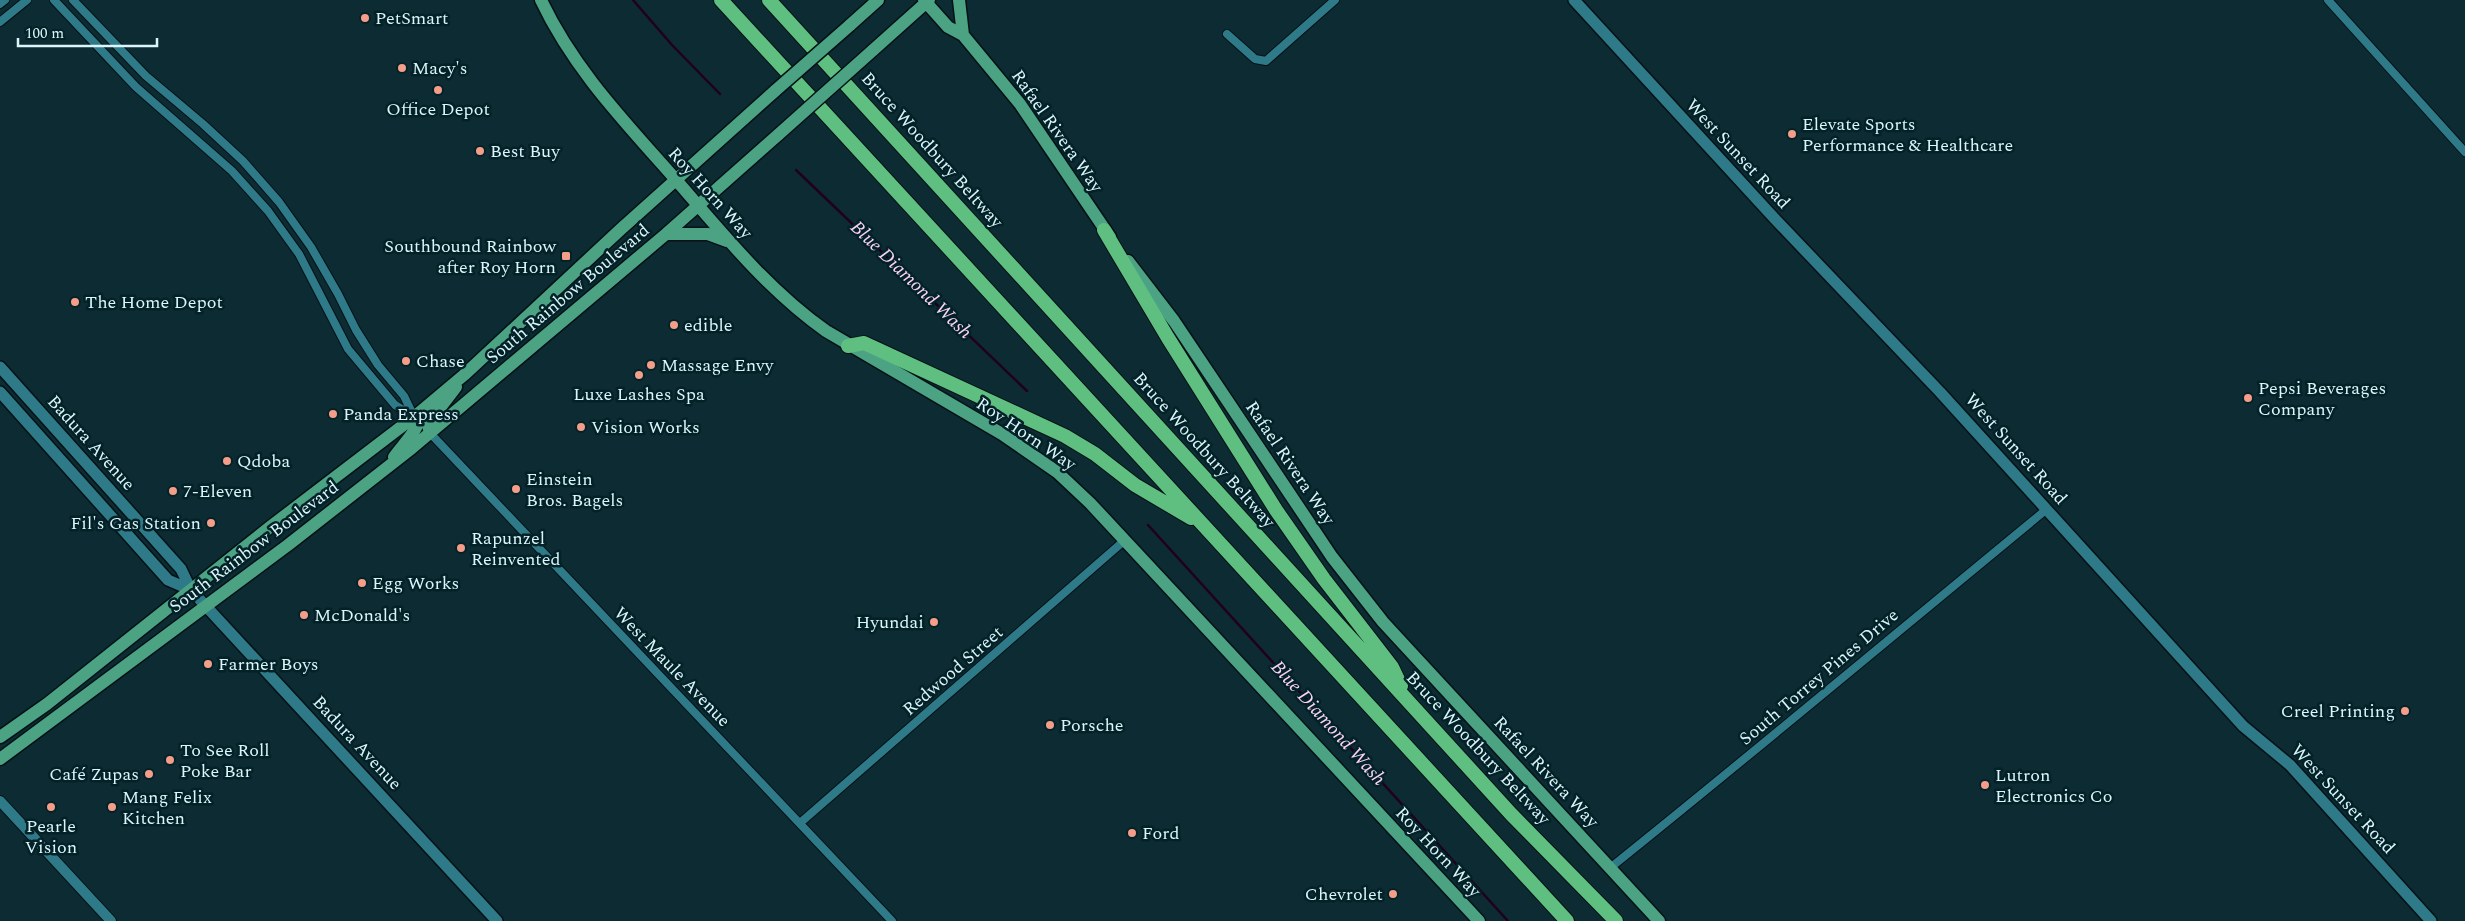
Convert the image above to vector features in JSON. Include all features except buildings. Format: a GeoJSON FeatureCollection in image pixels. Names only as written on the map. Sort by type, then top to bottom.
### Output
{"type":"FeatureCollection","features":[{"type":"Feature","properties":{"kind":"highway"},"geometry":{"type":"LineString","coordinates":[[721,0],[1567,921]]}},
{"type":"Feature","properties":{"kind":"highway","name":"Bruce Woodbury Beltway"},"geometry":{"type":"LineString","coordinates":[[769,0],[1511,814],[1616,921]]}},
{"type":"Feature","properties":{"kind":"highway"},"geometry":{"type":"LineString","coordinates":[[1104,230],[1168,338],[1276,510],[1324,579],[1392,667],[1408,700]]}},
{"type":"Feature","properties":{"kind":"highway"},"geometry":{"type":"LineString","coordinates":[[848,346],[864,342],[1065,436],[1095,454],[1135,485],[1203,524]]}},
{"type":"Feature","properties":{"kind":"main road","name":"Roy Horn Way"},"geometry":{"type":"LineString","coordinates":[[541,0],[561,40],[583,72],[698,206],[786,300],[806,317],[848,346],[1002,434],[1056,472],[1090,503],[1125,540],[1479,921]]}},
{"type":"Feature","properties":{"kind":"main road","name":"South Rainbow Boulevard"},"geometry":{"type":"LineString","coordinates":[[0,737],[31,715],[414,417],[464,375],[755,108],[878,0]]}},
{"type":"Feature","properties":{"kind":"main road"},"geometry":{"type":"LineString","coordinates":[[959,0],[962,35]]}},
{"type":"Feature","properties":{"kind":"main road","name":"West Sunset Road"},"geometry":{"type":"LineString","coordinates":[[1574,0],[1743,185],[1940,392],[2243,726],[2290,765],[2431,921]]}},
{"type":"Feature","properties":{"kind":"main road","name":"South Rainbow Boulevard"},"geometry":{"type":"LineString","coordinates":[[0,759],[204,605],[288,545],[430,433],[666,234],[927,1]]}},
{"type":"Feature","properties":{"kind":"main road","name":"Rafael Rivera Way"},"geometry":{"type":"LineString","coordinates":[[927,1],[948,26],[962,35],[1020,104],[1104,230],[1174,321],[1296,506],[1332,557],[1373,609],[1659,921]]}},
{"type":"Feature","properties":{"kind":"main road"},"geometry":{"type":"LineString","coordinates":[[666,234],[708,234],[731,242]]}},
{"type":"Feature","properties":{"kind":"main road","name":"Badura Avenue"},"geometry":{"type":"LineString","coordinates":[[0,367],[181,569],[190,590],[497,921]]}},
{"type":"Feature","properties":{"kind":"main road"},"geometry":{"type":"LineString","coordinates":[[430,433],[428,424],[441,410],[464,375]]}},
{"type":"Feature","properties":{"kind":"main road","name":"Badura Avenue"},"geometry":{"type":"LineString","coordinates":[[0,392],[168,580],[190,590]]}},
{"type":"Feature","properties":{"kind":"main road"},"geometry":{"type":"LineString","coordinates":[[386,467],[405,440],[417,430],[418,422],[414,417]]}},
{"type":"Feature","properties":{"kind":"main road"},"geometry":{"type":"LineString","coordinates":[[80,482],[93,471]]}},
{"type":"Feature","properties":{"kind":"main road"},"geometry":{"type":"LineString","coordinates":[[0,747],[31,715]]}},
{"type":"Feature","properties":{"kind":"street"},"geometry":{"type":"LineString","coordinates":[[0,4],[5,0]]}},
{"type":"Feature","properties":{"kind":"street"},"geometry":{"type":"LineString","coordinates":[[0,22],[27,0]]}},
{"type":"Feature","properties":{"kind":"street"},"geometry":{"type":"LineString","coordinates":[[54,0],[136,87],[226,165],[268,211],[298,254],[348,349],[394,404],[414,417]]}},
{"type":"Feature","properties":{"kind":"street"},"geometry":{"type":"LineString","coordinates":[[73,0],[146,76],[243,161],[279,202],[311,247],[356,330],[378,365],[404,396],[414,417]]}},
{"type":"Feature","properties":{"kind":"street"},"geometry":{"type":"LineString","coordinates":[[1227,34],[1255,59],[1266,62],[1335,0]]}},
{"type":"Feature","properties":{"kind":"street"},"geometry":{"type":"LineString","coordinates":[[2328,0],[2465,152]]}},
{"type":"Feature","properties":{"kind":"street","name":"West Maule Avenue"},"geometry":{"type":"LineString","coordinates":[[430,433],[892,921]]}},
{"type":"Feature","properties":{"kind":"street","name":"South Torrey Pines Drive"},"geometry":{"type":"LineString","coordinates":[[1610,868],[1769,740],[1833,684],[2047,509]]}},
{"type":"Feature","properties":{"kind":"street","name":"Redwood Street"},"geometry":{"type":"LineString","coordinates":[[800,823],[1125,540]]}},
{"type":"Feature","properties":{"kind":"street"},"geometry":{"type":"LineString","coordinates":[[0,801],[111,921]]}},
{"type":"Feature","properties":{"kind":"waterway","name":"Blue Diamond Wash"},"geometry":{"type":"LineString","coordinates":[[633,0],[672,45],[720,94]]}},
{"type":"Feature","properties":{"kind":"waterway","name":"Blue Diamond Wash"},"geometry":{"type":"LineString","coordinates":[[796,170],[1027,391]]}},
{"type":"Feature","properties":{"kind":"waterway","name":"Blue Diamond Wash"},"geometry":{"type":"LineString","coordinates":[[1148,525],[1508,921]]}},
{"type":"Feature","properties":{"kind":"place","name":"PetSmart"},"geometry":{"type":"Point","coordinates":[365,18]}},
{"type":"Feature","properties":{"kind":"place","name":"Macy's"},"geometry":{"type":"Point","coordinates":[402,68]}},
{"type":"Feature","properties":{"kind":"place","name":"Office Depot"},"geometry":{"type":"Point","coordinates":[438,90]}},
{"type":"Feature","properties":{"kind":"place","name":"Elevate Sports Performance & Healthcare"},"geometry":{"type":"Point","coordinates":[1792,134]}},
{"type":"Feature","properties":{"kind":"place","name":"Best Buy"},"geometry":{"type":"Point","coordinates":[480,151]}},
{"type":"Feature","properties":{"kind":"place","name":"Southbound Rainbow after Roy Horn"},"geometry":{"type":"Point","coordinates":[566,256]}},
{"type":"Feature","properties":{"kind":"place","name":"The Home Depot"},"geometry":{"type":"Point","coordinates":[75,302]}},
{"type":"Feature","properties":{"kind":"place","name":"edible"},"geometry":{"type":"Point","coordinates":[674,325]}},
{"type":"Feature","properties":{"kind":"place","name":"Chase"},"geometry":{"type":"Point","coordinates":[406,361]}},
{"type":"Feature","properties":{"kind":"place","name":"Massage Envy"},"geometry":{"type":"Point","coordinates":[651,365]}},
{"type":"Feature","properties":{"kind":"place","name":"Luxe Lashes Spa"},"geometry":{"type":"Point","coordinates":[639,375]}},
{"type":"Feature","properties":{"kind":"place","name":"Pepsi Beverages Company"},"geometry":{"type":"Point","coordinates":[2248,398]}},
{"type":"Feature","properties":{"kind":"place","name":"Panda Express"},"geometry":{"type":"Point","coordinates":[333,414]}},
{"type":"Feature","properties":{"kind":"place","name":"Vision Works"},"geometry":{"type":"Point","coordinates":[581,427]}},
{"type":"Feature","properties":{"kind":"place","name":"Qdoba"},"geometry":{"type":"Point","coordinates":[227,461]}},
{"type":"Feature","properties":{"kind":"place","name":"Einstein Bros. Bagels"},"geometry":{"type":"Point","coordinates":[516,489]}},
{"type":"Feature","properties":{"kind":"place","name":"7-Eleven"},"geometry":{"type":"Point","coordinates":[173,491]}},
{"type":"Feature","properties":{"kind":"place","name":"Fil's Gas Station"},"geometry":{"type":"Point","coordinates":[211,523]}},
{"type":"Feature","properties":{"kind":"place","name":"Rapunzel Reinvented"},"geometry":{"type":"Point","coordinates":[461,548]}},
{"type":"Feature","properties":{"kind":"place","name":"Egg Works"},"geometry":{"type":"Point","coordinates":[362,583]}},
{"type":"Feature","properties":{"kind":"place","name":"McDonald's"},"geometry":{"type":"Point","coordinates":[304,615]}},
{"type":"Feature","properties":{"kind":"place","name":"Hyundai"},"geometry":{"type":"Point","coordinates":[934,622]}},
{"type":"Feature","properties":{"kind":"place","name":"Farmer Boys"},"geometry":{"type":"Point","coordinates":[208,664]}},
{"type":"Feature","properties":{"kind":"place","name":"Creel Printing"},"geometry":{"type":"Point","coordinates":[2405,711]}},
{"type":"Feature","properties":{"kind":"place","name":"Porsche"},"geometry":{"type":"Point","coordinates":[1050,725]}},
{"type":"Feature","properties":{"kind":"place","name":"To See Roll Poke Bar"},"geometry":{"type":"Point","coordinates":[170,760]}},
{"type":"Feature","properties":{"kind":"place","name":"Café Zupas"},"geometry":{"type":"Point","coordinates":[149,774]}},
{"type":"Feature","properties":{"kind":"place","name":"Lutron Electronics Co"},"geometry":{"type":"Point","coordinates":[1985,785]}},
{"type":"Feature","properties":{"kind":"place","name":"Pearle Vision"},"geometry":{"type":"Point","coordinates":[51,807]}},
{"type":"Feature","properties":{"kind":"place","name":"Mang Felix Kitchen"},"geometry":{"type":"Point","coordinates":[112,807]}},
{"type":"Feature","properties":{"kind":"place","name":"Ford"},"geometry":{"type":"Point","coordinates":[1132,833]}},
{"type":"Feature","properties":{"kind":"place","name":"Chevrolet"},"geometry":{"type":"Point","coordinates":[1393,894]}}]}
